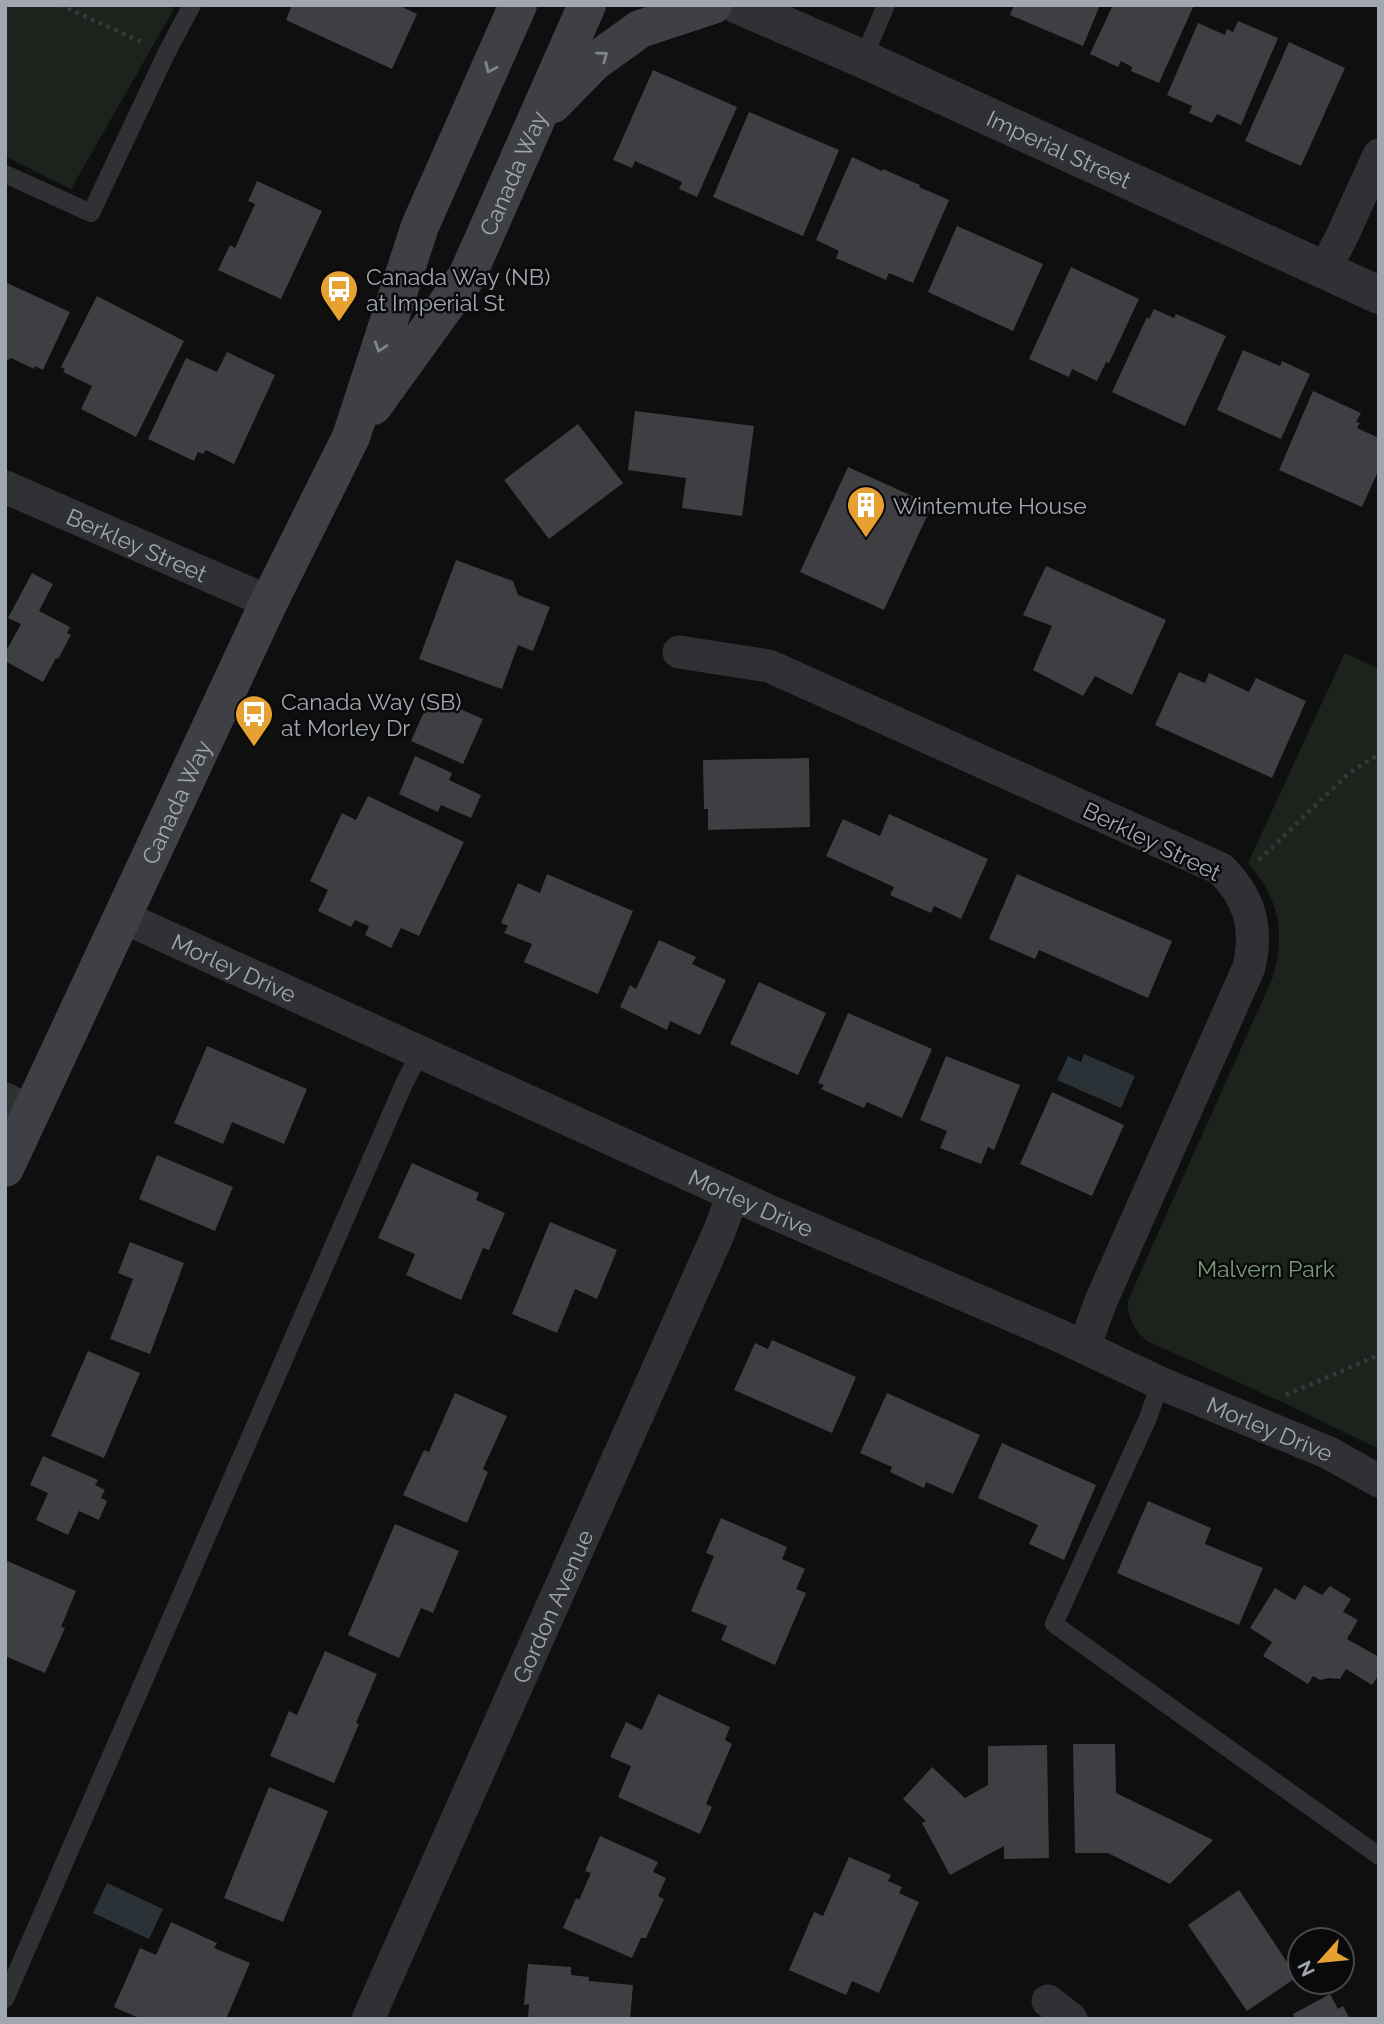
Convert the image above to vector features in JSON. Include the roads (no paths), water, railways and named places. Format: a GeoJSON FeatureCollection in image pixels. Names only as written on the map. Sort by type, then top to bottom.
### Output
{"type":"FeatureCollection","features":[{"type":"Feature","properties":{"kind":"main road","name":"Canada Way"},"geometry":{"type":"LineString","coordinates":[[5,1168],[18,1106],[123,917],[269,603],[351,436],[419,226],[518,5]]}},
{"type":"Feature","properties":{"kind":"main road","name":"Canada Way"},"geometry":{"type":"LineString","coordinates":[[351,436],[467,276],[587,5]]}},
{"type":"Feature","properties":{"kind":"main road"},"geometry":{"type":"LineString","coordinates":[[536,120],[594,62],[640,29],[713,5]]}},
{"type":"Feature","properties":{"kind":"street","name":"Imperial Street"},"geometry":{"type":"LineString","coordinates":[[738,5],[863,58],[1379,295]]}},
{"type":"Feature","properties":{"kind":"street"},"geometry":{"type":"LineString","coordinates":[[1324,271],[1379,155]]}},
{"type":"Feature","properties":{"kind":"street","name":"Berkley Street"},"geometry":{"type":"LineString","coordinates":[[5,487],[269,603]]}},
{"type":"Feature","properties":{"kind":"street","name":"Berkley Street"},"geometry":{"type":"LineString","coordinates":[[679,652],[769,666],[1221,869],[1242,895],[1254,931],[1254,947],[1249,967],[1101,1301],[1084,1347]]}},
{"type":"Feature","properties":{"kind":"street","name":"Morley Drive"},"geometry":{"type":"LineString","coordinates":[[123,917],[733,1195],[1084,1347],[1160,1383],[1329,1453],[1379,1481]]}},
{"type":"Feature","properties":{"kind":"street","name":"Gordon Avenue"},"geometry":{"type":"LineString","coordinates":[[368,2019],[719,1232],[733,1195]]}},
{"type":"Feature","properties":{"kind":"lane"},"geometry":{"type":"LineString","coordinates":[[5,174],[91,213],[192,5]]}},
{"type":"Feature","properties":{"kind":"lane"},"geometry":{"type":"LineString","coordinates":[[863,58],[886,5]]}},
{"type":"Feature","properties":{"kind":"lane"},"geometry":{"type":"LineString","coordinates":[[5,1998],[420,1052]]}},
{"type":"Feature","properties":{"kind":"lane"},"geometry":{"type":"LineString","coordinates":[[1160,1383],[1148,1418],[1054,1624],[1379,1856]]}},
{"type":"Feature","properties":{"kind":"place","name":"Canada Way (NB) at Imperial St"},"geometry":{"type":"Point","coordinates":[339,323]}},
{"type":"Feature","properties":{"kind":"place","name":"Wintemute House"},"geometry":{"type":"Point","coordinates":[866,539]}},
{"type":"Feature","properties":{"kind":"place","name":"Canada Way (SB) at Morley Dr"},"geometry":{"type":"Point","coordinates":[254,748]}},
{"type":"Feature","properties":{"kind":"park label","name":"Malvern Park"},"geometry":{"type":"Point","coordinates":[1266,1268]}}]}
